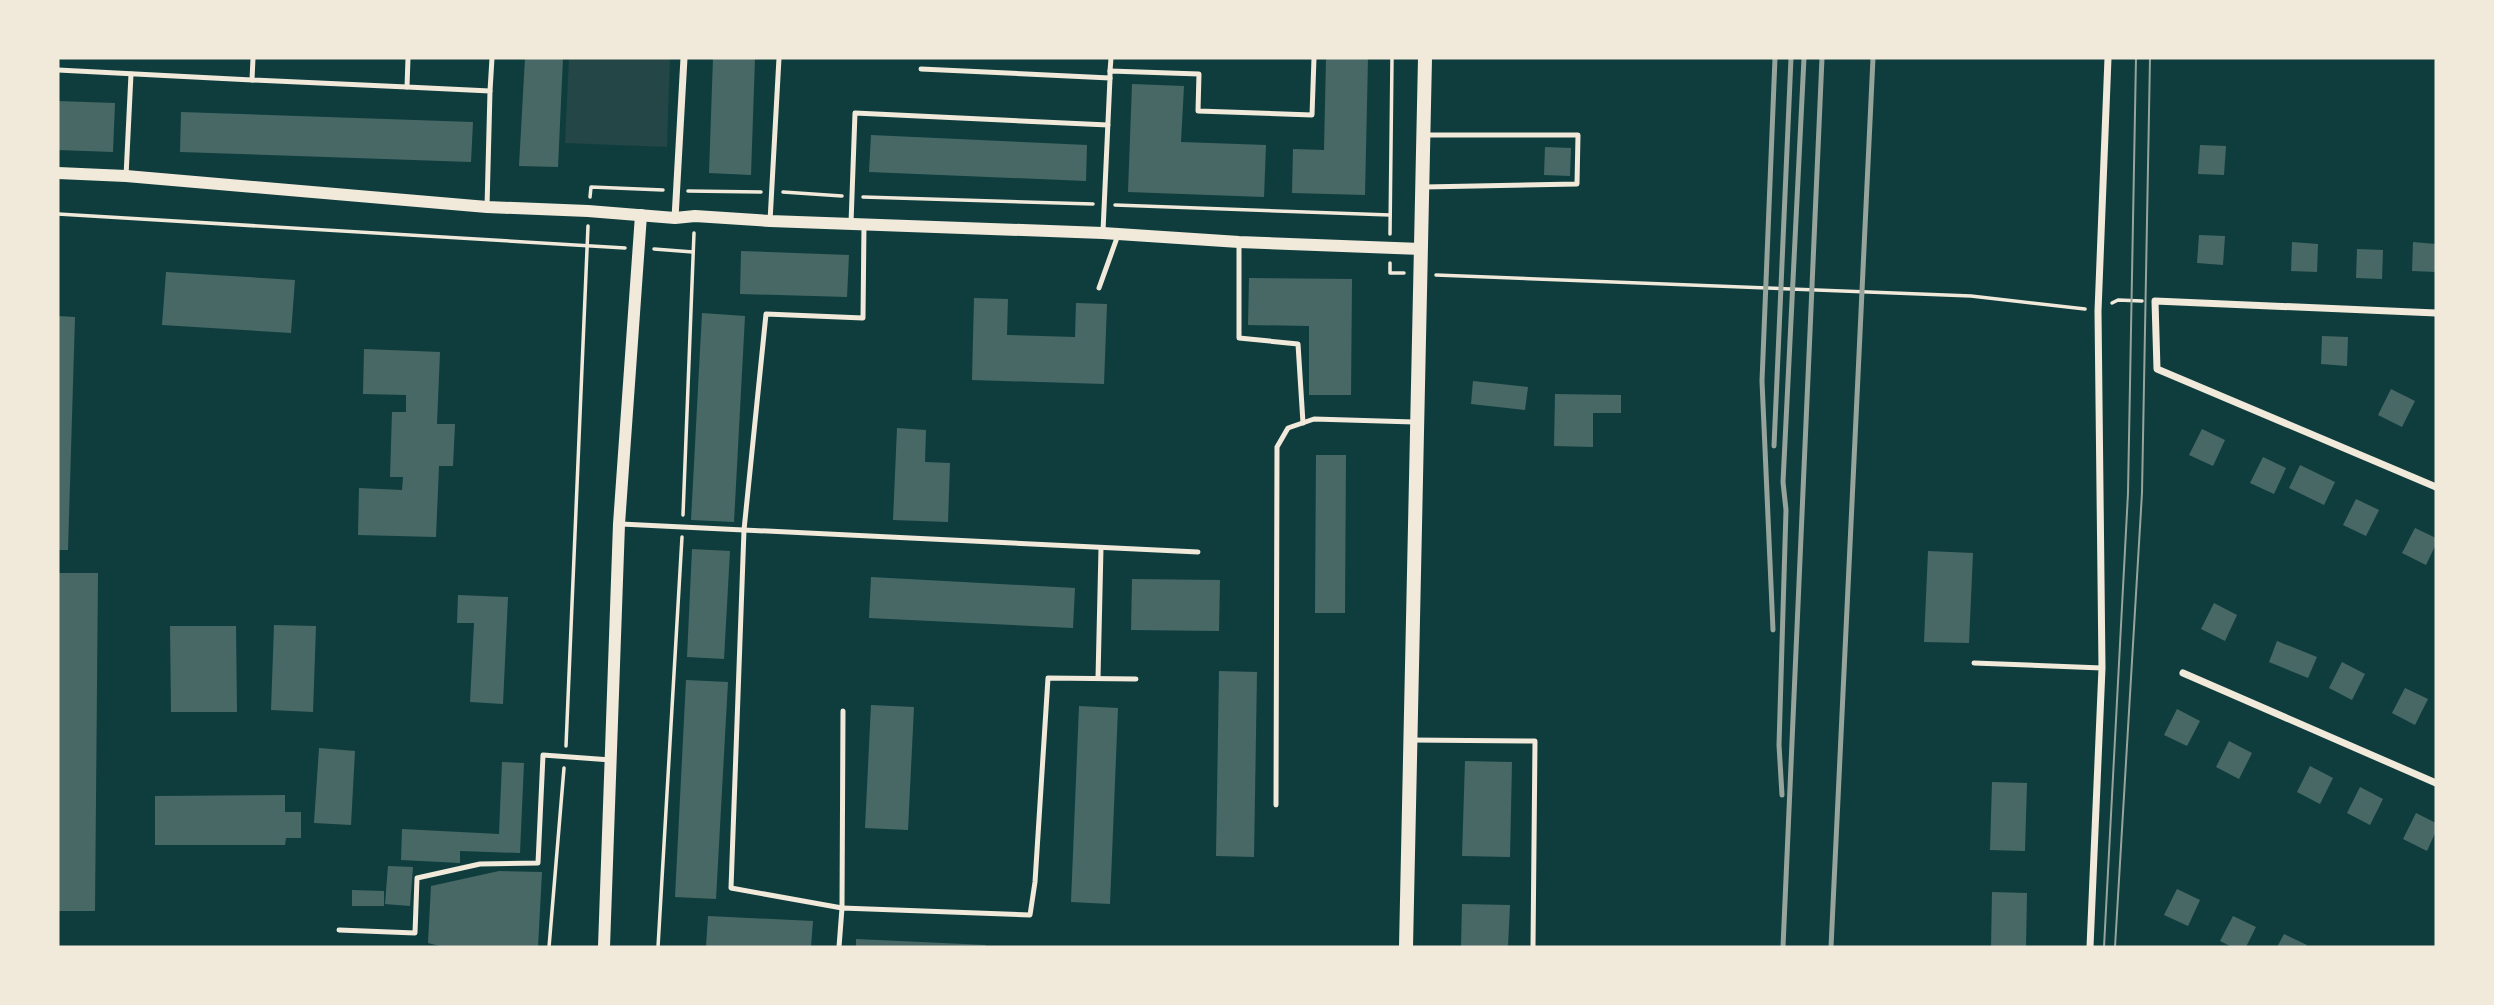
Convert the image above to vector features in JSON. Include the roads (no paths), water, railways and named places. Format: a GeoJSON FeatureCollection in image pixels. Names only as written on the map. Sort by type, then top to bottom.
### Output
{"type":"FeatureCollection","features":[{"type":"Feature","properties":{"kind":"main road"},"geometry":{"type":"LineString","coordinates":[[1406,947],[1408,740],[1424,58]]}},
{"type":"Feature","properties":{"kind":"street"},"geometry":{"type":"LineString","coordinates":[[675,218],[684,58]]}},
{"type":"Feature","properties":{"kind":"street"},"geometry":{"type":"LineString","coordinates":[[2090,947],[2102,668],[2098,311],[2108,58]]}},
{"type":"Feature","properties":{"kind":"street"},"geometry":{"type":"LineString","coordinates":[[58,173],[126,176],[487,207],[675,218],[695,216],[1421,249]]}},
{"type":"Feature","properties":{"kind":"street"},"geometry":{"type":"LineString","coordinates":[[604,947],[619,524],[641,215]]}},
{"type":"Feature","properties":{"kind":"street"},"geometry":{"type":"LineString","coordinates":[[2436,313],[2155,301],[2157,369],[2436,487]]}},
{"type":"Feature","properties":{"kind":"street"},"geometry":{"type":"LineString","coordinates":[[2183,673],[2436,783]]}},
{"type":"Feature","properties":{"kind":"lane"},"geometry":{"type":"LineString","coordinates":[[252,80],[253,58]]}},
{"type":"Feature","properties":{"kind":"lane"},"geometry":{"type":"LineString","coordinates":[[407,87],[408,58]]}},
{"type":"Feature","properties":{"kind":"lane"},"geometry":{"type":"LineString","coordinates":[[487,207],[492,58]]}},
{"type":"Feature","properties":{"kind":"lane"},"geometry":{"type":"LineString","coordinates":[[770,221],[779,58]]}},
{"type":"Feature","properties":{"kind":"lane"},"geometry":{"type":"LineString","coordinates":[[1103,233],[1111,58]]}},
{"type":"Feature","properties":{"kind":"lane"},"geometry":{"type":"LineString","coordinates":[[1110,71],[1199,74],[1198,111],[1312,115],[1314,58]]}},
{"type":"Feature","properties":{"kind":"lane"},"geometry":{"type":"LineString","coordinates":[[920,69],[1110,78]]}},
{"type":"Feature","properties":{"kind":"lane"},"geometry":{"type":"LineString","coordinates":[[58,70],[490,91]]}},
{"type":"Feature","properties":{"kind":"lane"},"geometry":{"type":"LineString","coordinates":[[126,176],[131,74]]}},
{"type":"Feature","properties":{"kind":"lane"},"geometry":{"type":"LineString","coordinates":[[1108,125],[855,113],[852,196],[858,224],[863,318],[766,314],[744,530],[731,888],[842,908],[1030,915],[1035,882],[1048,678],[1136,679]]}},
{"type":"Feature","properties":{"kind":"lane"},"geometry":{"type":"LineString","coordinates":[[1422,135],[1578,135],[1577,184],[1422,187]]}},
{"type":"Feature","properties":{"kind":"lane"},"geometry":{"type":"LineString","coordinates":[[1099,288],[1118,235]]}},
{"type":"Feature","properties":{"kind":"lane"},"geometry":{"type":"LineString","coordinates":[[1239,242],[1239,338],[1298,344],[1303,423]]}},
{"type":"Feature","properties":{"kind":"lane"},"geometry":{"type":"LineString","coordinates":[[1276,804],[1277,447],[1288,428],[1314,419],[1417,422]]}},
{"type":"Feature","properties":{"kind":"lane"},"geometry":{"type":"LineString","coordinates":[[619,524],[1198,552]]}},
{"type":"Feature","properties":{"kind":"lane"},"geometry":{"type":"LineString","coordinates":[[1098,678],[1101,548]]}},
{"type":"Feature","properties":{"kind":"lane"},"geometry":{"type":"LineString","coordinates":[[1974,663],[2102,668]]}},
{"type":"Feature","properties":{"kind":"lane"},"geometry":{"type":"LineString","coordinates":[[839,947],[842,908],[843,711]]}},
{"type":"Feature","properties":{"kind":"lane"},"geometry":{"type":"LineString","coordinates":[[1408,740],[1535,741],[1533,947]]}},
{"type":"Feature","properties":{"kind":"lane"},"geometry":{"type":"LineString","coordinates":[[339,930],[415,933],[417,878],[481,864],[538,863],[543,755],[611,760]]}},
{"type":"Feature","properties":{"kind":"tram line"},"geometry":{"type":"LineString","coordinates":[[2104,947],[2128,493],[2136,58]]}},
{"type":"Feature","properties":{"kind":"tram line"},"geometry":{"type":"LineString","coordinates":[[2115,947],[2142,493],[2150,58]]}},
{"type":"Feature","properties":{"kind":"railway"},"geometry":{"type":"LineString","coordinates":[[1773,630],[1762,381],[1775,58]]}},
{"type":"Feature","properties":{"kind":"railway"},"geometry":{"type":"LineString","coordinates":[[1774,446],[1791,58]]}},
{"type":"Feature","properties":{"kind":"railway"},"geometry":{"type":"LineString","coordinates":[[1782,795],[1779,745],[1786,510],[1783,482],[1804,58]]}},
{"type":"Feature","properties":{"kind":"railway"},"geometry":{"type":"LineString","coordinates":[[1783,947],[1822,58]]}},
{"type":"Feature","properties":{"kind":"railway"},"geometry":{"type":"LineString","coordinates":[[1831,947],[1873,58]]}}]}
